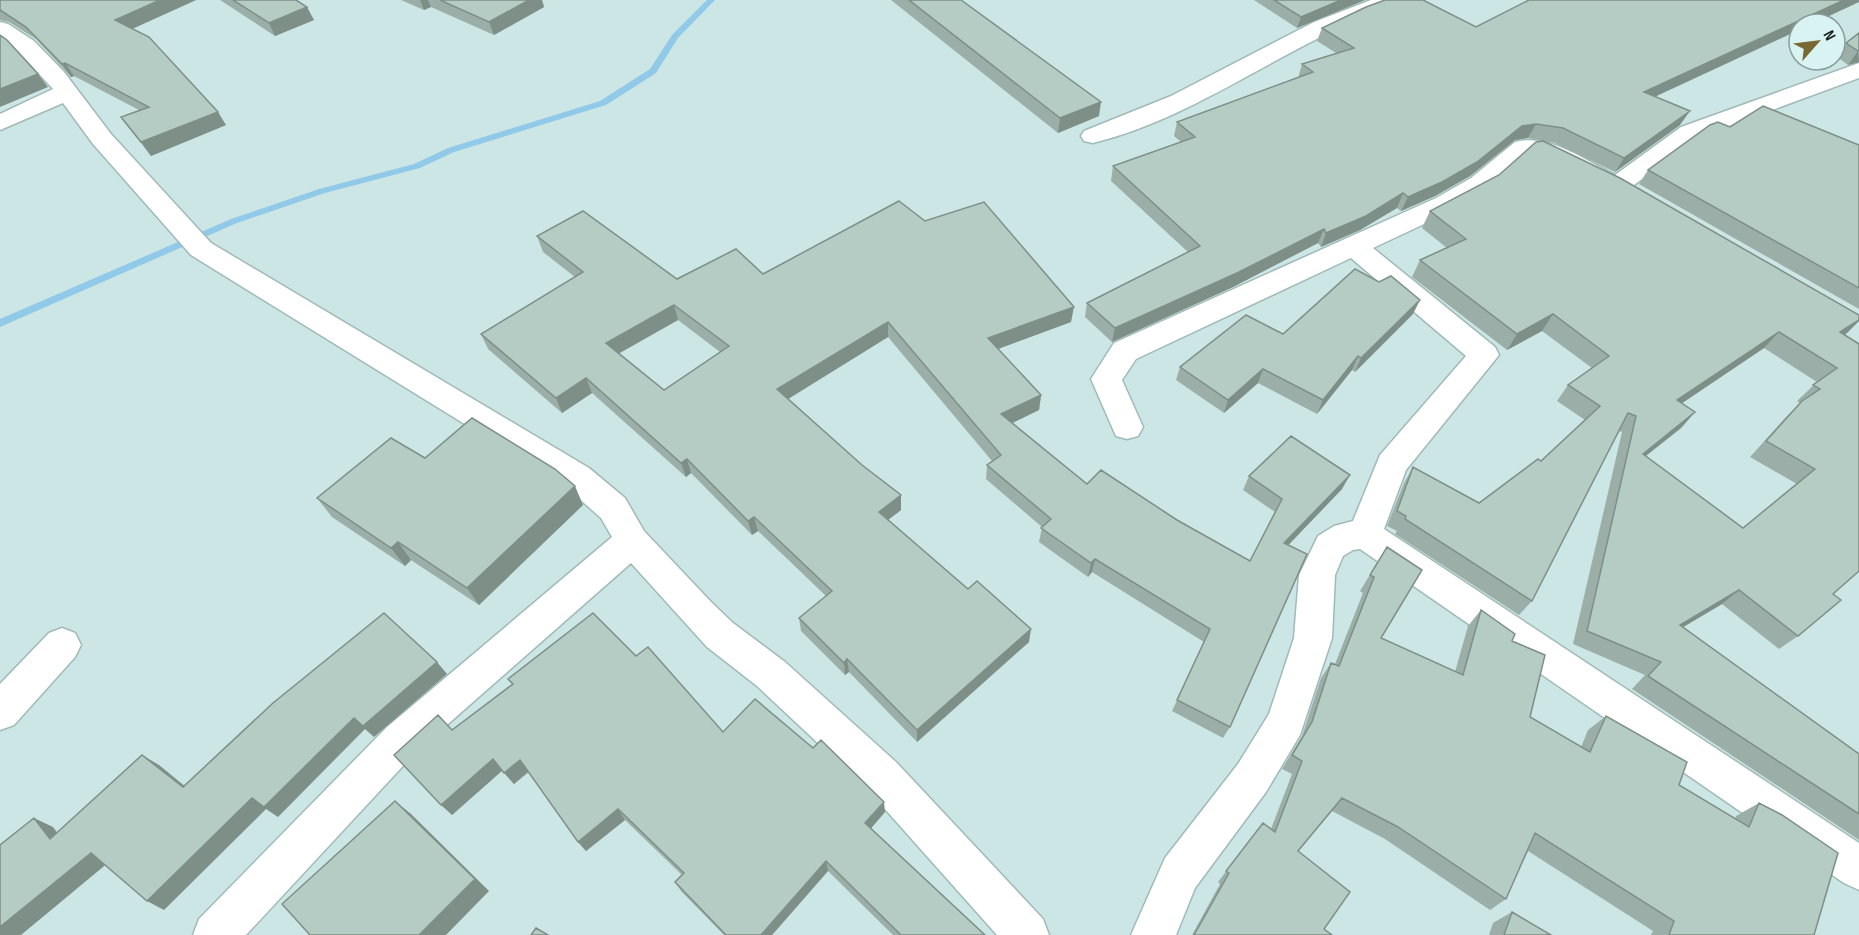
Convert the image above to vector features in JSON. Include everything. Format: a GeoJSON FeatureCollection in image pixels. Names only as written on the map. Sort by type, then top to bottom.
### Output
{"type":"FeatureCollection","features":[{"type":"Feature","properties":{"kind":"street"},"geometry":{"type":"LineString","coordinates":[[1093,136],[1133,122],[1203,89],[1280,48],[1349,16],[1393,0]]}},
{"type":"Feature","properties":{"kind":"street"},"geometry":{"type":"LineString","coordinates":[[0,29],[26,46],[56,77],[102,139],[201,249],[577,477],[613,508],[632,541],[720,635],[771,674],[882,776],[1027,935]]}},
{"type":"Feature","properties":{"kind":"street"},"geometry":{"type":"LineString","coordinates":[[1127,427],[1106,379],[1125,351],[1445,204],[1480,184],[1524,147],[1539,148],[1630,192],[1624,180],[1689,132],[1859,70]]}},
{"type":"Feature","properties":{"kind":"street"},"geometry":{"type":"LineString","coordinates":[[0,123],[67,92]]}},
{"type":"Feature","properties":{"kind":"street"},"geometry":{"type":"LineString","coordinates":[[1354,246],[1484,355],[1392,464],[1365,534]]}},
{"type":"Feature","properties":{"kind":"street"},"geometry":{"type":"LineString","coordinates":[[1154,935],[1180,873],[1252,778],[1286,722],[1313,638],[1317,575],[1330,546],[1346,536],[1365,534],[1859,868]]}},
{"type":"Feature","properties":{"kind":"street"},"geometry":{"type":"LineString","coordinates":[[216,935],[401,740],[632,541]]}},
{"type":"Feature","properties":{"kind":"street"},"geometry":{"type":"LineString","coordinates":[[0,712],[62,645]]}},
{"type":"Feature","properties":{"kind":"building"},"geometry":{"type":"Polygon","coordinates":[[[0,0],[160,0],[115,20],[149,37],[218,112],[141,142],[121,117],[149,107],[65,63],[62,64],[26,27],[0,10],[0,0]]]}},
{"type":"Feature","properties":{"kind":"building"},"geometry":{"type":"Polygon","coordinates":[[[233,0],[296,0],[307,7],[269,23],[233,0]]]}},
{"type":"Feature","properties":{"kind":"building"},"geometry":{"type":"Polygon","coordinates":[[[440,0],[529,0],[489,22],[440,0]]]}},
{"type":"Feature","properties":{"kind":"building"},"geometry":{"type":"Polygon","coordinates":[[[909,0],[961,0],[1101,102],[1060,118],[909,0]]]}},
{"type":"Feature","properties":{"kind":"building"},"geometry":{"type":"Polygon","coordinates":[[[1274,0],[1341,0],[1301,17],[1274,0]]]}},
{"type":"Feature","properties":{"kind":"building"},"geometry":{"type":"Polygon","coordinates":[[[1385,0],[1423,0],[1476,27],[1529,0],[1844,0],[1818,12],[1787,12],[1787,26],[1644,92],[1690,111],[1624,158],[1563,128],[1536,124],[1522,126],[1477,162],[1442,182],[1408,197],[1403,193],[1366,216],[1326,233],[1324,229],[1237,273],[1115,328],[1087,303],[1200,246],[1113,166],[1195,137],[1177,122],[1313,72],[1302,64],[1354,48],[1322,28],[1385,0]]]}},
{"type":"Feature","properties":{"kind":"building"},"geometry":{"type":"Polygon","coordinates":[[[1859,33],[1859,51],[1847,42],[1859,33]]]}},
{"type":"Feature","properties":{"kind":"building"},"geometry":{"type":"Polygon","coordinates":[[[0,35],[7,40],[38,74],[0,89],[0,35]]]}},
{"type":"Feature","properties":{"kind":"building"},"geometry":{"type":"Polygon","coordinates":[[[1763,106],[1859,145],[1859,288],[1648,170],[1710,125],[1718,122],[1730,127],[1763,106]]]}},
{"type":"Feature","properties":{"kind":"building"},"geometry":{"type":"Polygon","coordinates":[[[1543,141],[1620,178],[1859,315],[1859,320],[1840,332],[1859,344],[1859,571],[1833,594],[1841,600],[1798,636],[1739,590],[1680,625],[1859,754],[1859,814],[1648,676],[1661,662],[1587,631],[1636,416],[1628,413],[1532,601],[1405,519],[1406,516],[1397,511],[1413,467],[1479,503],[1538,459],[1541,461],[1600,406],[1568,385],[1609,356],[1553,314],[1517,334],[1420,260],[1466,239],[1430,211],[1499,175],[1536,142],[1543,141]],[[1779,332],[1677,400],[1695,412],[1643,454],[1743,528],[1815,469],[1766,441],[1802,401],[1820,389],[1813,385],[1837,368],[1779,332]]]}},
{"type":"Feature","properties":{"kind":"building"},"geometry":{"type":"Polygon","coordinates":[[[899,201],[925,221],[984,202],[1074,307],[988,338],[1041,395],[1001,414],[1087,484],[1101,470],[1177,520],[1250,561],[1282,499],[1249,476],[1291,436],[1350,475],[1284,543],[1307,554],[1230,727],[1177,700],[1210,629],[1095,559],[1091,563],[1041,528],[1051,519],[987,465],[1001,455],[888,322],[777,389],[862,465],[901,495],[879,512],[968,589],[977,581],[1031,629],[917,730],[847,659],[844,663],[799,618],[832,591],[754,517],[748,521],[687,459],[681,463],[586,378],[556,398],[481,334],[583,272],[537,236],[583,211],[677,279],[736,249],[763,274],[899,201]],[[674,305],[606,343],[664,390],[729,346],[674,305]]]}},
{"type":"Feature","properties":{"kind":"building"},"geometry":{"type":"Polygon","coordinates":[[[1355,269],[1379,282],[1391,276],[1420,300],[1361,358],[1358,356],[1323,400],[1263,369],[1228,400],[1180,367],[1246,315],[1283,334],[1355,269]]]}},
{"type":"Feature","properties":{"kind":"building"},"geometry":{"type":"Polygon","coordinates":[[[472,418],[555,469],[575,486],[467,588],[398,542],[391,548],[317,498],[391,438],[425,458],[472,418]]]}},
{"type":"Feature","properties":{"kind":"building"},"geometry":{"type":"Polygon","coordinates":[[[1387,547],[1422,570],[1381,638],[1463,675],[1481,610],[1515,634],[1512,641],[1545,655],[1530,717],[1590,752],[1606,716],[1687,762],[1679,785],[1749,827],[1759,803],[1782,815],[1838,853],[1814,935],[1669,935],[1674,921],[1535,833],[1506,899],[1398,827],[1342,798],[1298,851],[1350,892],[1324,929],[1332,935],[1194,935],[1229,873],[1226,871],[1263,823],[1275,832],[1302,761],[1292,755],[1312,722],[1331,663],[1339,666],[1374,577],[1370,575],[1387,547]]]}},
{"type":"Feature","properties":{"kind":"building"},"geometry":{"type":"Polygon","coordinates":[[[384,613],[437,662],[363,726],[354,718],[264,807],[252,798],[147,901],[91,853],[0,927],[0,845],[34,818],[50,839],[142,755],[183,787],[273,703],[384,613]]]}},
{"type":"Feature","properties":{"kind":"building"},"geometry":{"type":"Polygon","coordinates":[[[593,613],[636,656],[648,647],[723,732],[755,699],[813,748],[821,740],[884,802],[865,823],[985,935],[901,935],[826,861],[761,935],[726,935],[675,882],[684,873],[618,809],[578,842],[520,760],[504,773],[493,759],[441,805],[394,755],[438,715],[452,730],[513,684],[508,679],[593,613]]]}},
{"type":"Feature","properties":{"kind":"building"},"geometry":{"type":"Polygon","coordinates":[[[395,801],[475,879],[419,935],[310,935],[282,904],[395,801]]]}},
{"type":"Feature","properties":{"kind":"building"},"geometry":{"type":"Polygon","coordinates":[[[1512,912],[1551,935],[1504,935],[1512,912]]]}},
{"type":"Feature","properties":{"kind":"building"},"geometry":{"type":"Polygon","coordinates":[[[536,928],[548,935],[531,935],[536,928]]]}},
{"type":"Feature","properties":{"kind":"waterway"},"geometry":{"type":"LineString","coordinates":[[0,323],[234,221],[322,191],[417,166],[451,150],[603,103],[653,71],[675,37],[711,0]]}}]}
